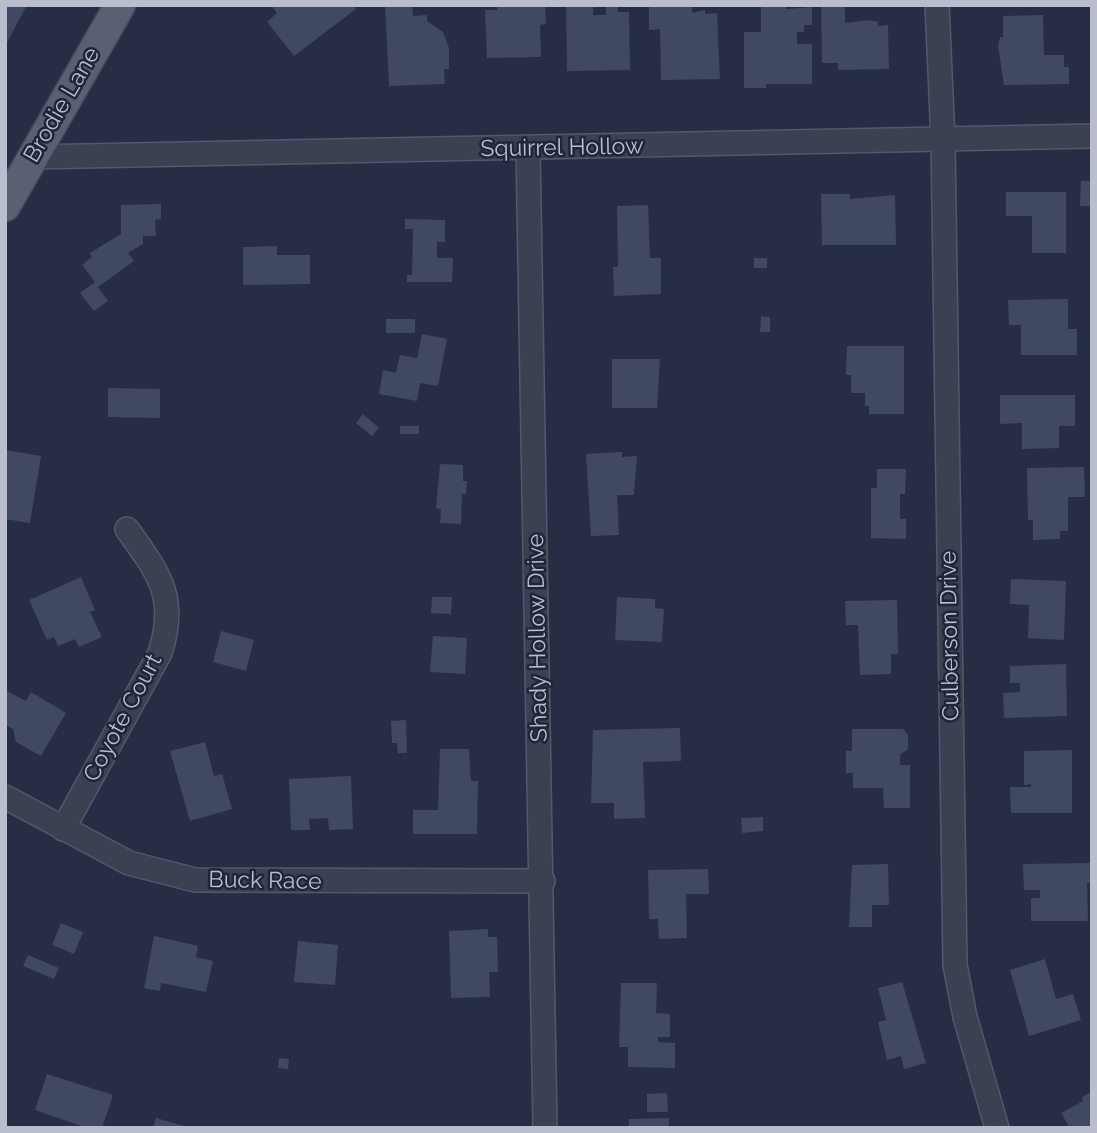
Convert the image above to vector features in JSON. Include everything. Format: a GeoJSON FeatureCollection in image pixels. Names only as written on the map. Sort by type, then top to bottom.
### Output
{"type":"FeatureCollection","features":[{"type":"Feature","properties":{"kind":"main road","name":"Brodie Lane"},"geometry":{"type":"LineString","coordinates":[[5,206],[120,5]]}},
{"type":"Feature","properties":{"kind":"street","name":"Culberson Drive"},"geometry":{"type":"LineString","coordinates":[[937,5],[943,139],[955,965],[965,1017],[997,1128]]}},
{"type":"Feature","properties":{"kind":"street","name":"Squirrel Hollow"},"geometry":{"type":"LineString","coordinates":[[32,158],[1092,136]]}},
{"type":"Feature","properties":{"kind":"street","name":"Shady Hollow Drive"},"geometry":{"type":"LineString","coordinates":[[528,149],[543,881],[545,1128]]}},
{"type":"Feature","properties":{"kind":"street","name":"Coyote Court"},"geometry":{"type":"LineString","coordinates":[[63,829],[160,653],[167,632],[169,611],[166,593],[156,571],[127,529]]}},
{"type":"Feature","properties":{"kind":"street","name":"Buck Race"},"geometry":{"type":"LineString","coordinates":[[5,797],[129,863],[195,880],[543,881]]}},
{"type":"Feature","properties":{"kind":"building"},"geometry":{"type":"Polygon","coordinates":[[[5,5],[27,5],[5,46],[5,5]]]}},
{"type":"Feature","properties":{"kind":"building"},"geometry":{"type":"Polygon","coordinates":[[[271,5],[353,5],[356,9],[294,56],[267,22],[277,13],[271,5]]]}},
{"type":"Feature","properties":{"kind":"building"},"geometry":{"type":"Polygon","coordinates":[[[385,5],[412,5],[413,16],[427,15],[427,21],[443,32],[449,48],[449,69],[444,69],[445,84],[389,86],[385,5]]]}},
{"type":"Feature","properties":{"kind":"building"},"geometry":{"type":"Polygon","coordinates":[[[497,5],[545,5],[546,24],[540,25],[541,57],[487,58],[485,10],[497,10],[497,5]]]}},
{"type":"Feature","properties":{"kind":"building"},"geometry":{"type":"Polygon","coordinates":[[[566,5],[593,5],[593,15],[606,15],[606,5],[618,5],[618,12],[629,12],[630,70],[567,71],[566,5]]]}},
{"type":"Feature","properties":{"kind":"building"},"geometry":{"type":"Polygon","coordinates":[[[649,5],[692,5],[692,13],[705,10],[705,14],[717,13],[720,79],[661,80],[660,29],[649,30],[649,5]]]}},
{"type":"Feature","properties":{"kind":"building"},"geometry":{"type":"Polygon","coordinates":[[[761,5],[786,5],[786,9],[812,7],[812,25],[804,25],[804,32],[797,32],[797,44],[812,44],[812,84],[766,84],[766,88],[744,88],[744,32],[761,32],[761,5]]]}},
{"type":"Feature","properties":{"kind":"building"},"geometry":{"type":"Polygon","coordinates":[[[821,5],[845,5],[845,23],[869,20],[878,22],[878,26],[888,25],[889,69],[838,70],[838,63],[822,63],[821,5]]]}},
{"type":"Feature","properties":{"kind":"building"},"geometry":{"type":"Polygon","coordinates":[[[1043,15],[1044,55],[1064,55],[1064,67],[1069,67],[1069,84],[1004,85],[998,46],[1000,37],[1003,37],[1003,16],[1043,15]]]}},
{"type":"Feature","properties":{"kind":"building"},"geometry":{"type":"Polygon","coordinates":[[[1081,181],[1092,181],[1092,206],[1080,206],[1081,181]]]}},
{"type":"Feature","properties":{"kind":"building"},"geometry":{"type":"Polygon","coordinates":[[[1006,192],[1066,192],[1066,253],[1032,253],[1032,216],[1006,216],[1006,192]]]}},
{"type":"Feature","properties":{"kind":"building"},"geometry":{"type":"Polygon","coordinates":[[[821,194],[850,194],[850,199],[895,195],[896,245],[822,245],[821,194]]]}},
{"type":"Feature","properties":{"kind":"building"},"geometry":{"type":"Polygon","coordinates":[[[161,204],[161,219],[155,220],[156,236],[143,236],[143,244],[128,253],[134,261],[98,287],[108,301],[94,311],[80,293],[95,282],[82,265],[92,257],[90,253],[121,234],[121,205],[161,204]]]}},
{"type":"Feature","properties":{"kind":"building"},"geometry":{"type":"Polygon","coordinates":[[[648,205],[650,258],[661,258],[661,294],[614,296],[613,267],[618,267],[617,206],[648,205]]]}},
{"type":"Feature","properties":{"kind":"building"},"geometry":{"type":"Polygon","coordinates":[[[405,219],[445,220],[445,242],[437,242],[437,258],[453,258],[452,282],[407,282],[407,275],[412,275],[413,229],[405,229],[405,219]]]}},
{"type":"Feature","properties":{"kind":"building"},"geometry":{"type":"Polygon","coordinates":[[[277,246],[277,255],[310,255],[310,284],[243,285],[243,247],[277,246]]]}},
{"type":"Feature","properties":{"kind":"building"},"geometry":{"type":"Polygon","coordinates":[[[754,258],[767,258],[767,268],[754,268],[754,258]]]}},
{"type":"Feature","properties":{"kind":"building"},"geometry":{"type":"Polygon","coordinates":[[[1068,299],[1068,329],[1077,329],[1077,355],[1021,355],[1021,325],[1009,325],[1008,300],[1068,299]]]}},
{"type":"Feature","properties":{"kind":"building"},"geometry":{"type":"Polygon","coordinates":[[[761,316],[770,317],[770,332],[760,332],[761,316]]]}},
{"type":"Feature","properties":{"kind":"building"},"geometry":{"type":"Polygon","coordinates":[[[386,319],[415,319],[415,333],[386,333],[386,319]]]}},
{"type":"Feature","properties":{"kind":"building"},"geometry":{"type":"Polygon","coordinates":[[[422,334],[447,339],[438,386],[420,383],[417,401],[379,394],[383,370],[396,373],[400,355],[417,358],[422,334]]]}},
{"type":"Feature","properties":{"kind":"building"},"geometry":{"type":"Polygon","coordinates":[[[847,346],[904,346],[904,414],[869,414],[869,406],[865,406],[865,393],[851,393],[851,375],[846,375],[847,346]]]}},
{"type":"Feature","properties":{"kind":"building"},"geometry":{"type":"Polygon","coordinates":[[[612,359],[660,359],[657,408],[612,408],[612,359]]]}},
{"type":"Feature","properties":{"kind":"building"},"geometry":{"type":"Polygon","coordinates":[[[108,388],[160,389],[160,418],[108,417],[108,388]]]}},
{"type":"Feature","properties":{"kind":"building"},"geometry":{"type":"Polygon","coordinates":[[[1000,395],[1075,395],[1075,426],[1059,426],[1059,448],[1022,449],[1022,423],[1000,424],[1000,395]]]}},
{"type":"Feature","properties":{"kind":"building"},"geometry":{"type":"Polygon","coordinates":[[[363,414],[379,428],[372,436],[356,423],[363,414]]]}},
{"type":"Feature","properties":{"kind":"building"},"geometry":{"type":"Polygon","coordinates":[[[400,426],[419,426],[419,434],[400,434],[400,426]]]}},
{"type":"Feature","properties":{"kind":"building"},"geometry":{"type":"Polygon","coordinates":[[[5,450],[41,456],[30,523],[5,519],[5,450]]]}},
{"type":"Feature","properties":{"kind":"building"},"geometry":{"type":"Polygon","coordinates":[[[622,452],[622,457],[637,456],[634,495],[617,495],[619,535],[591,536],[586,454],[622,452]]]}},
{"type":"Feature","properties":{"kind":"building"},"geometry":{"type":"Polygon","coordinates":[[[440,464],[463,465],[463,481],[467,481],[466,494],[462,494],[461,524],[440,523],[441,509],[436,508],[440,464]]]}},
{"type":"Feature","properties":{"kind":"building"},"geometry":{"type":"Polygon","coordinates":[[[1084,467],[1085,497],[1068,497],[1068,531],[1060,531],[1060,539],[1033,540],[1033,520],[1028,520],[1027,468],[1084,467]]]}},
{"type":"Feature","properties":{"kind":"building"},"geometry":{"type":"Polygon","coordinates":[[[877,469],[906,469],[905,494],[900,494],[900,519],[906,519],[906,539],[871,538],[871,488],[877,488],[877,469]]]}},
{"type":"Feature","properties":{"kind":"building"},"geometry":{"type":"Polygon","coordinates":[[[81,577],[95,610],[90,612],[102,637],[79,647],[75,639],[58,646],[54,637],[47,640],[29,600],[81,577]]]}},
{"type":"Feature","properties":{"kind":"building"},"geometry":{"type":"Polygon","coordinates":[[[1011,579],[1066,581],[1064,640],[1028,638],[1029,605],[1010,604],[1011,579]]]}},
{"type":"Feature","properties":{"kind":"building"},"geometry":{"type":"Polygon","coordinates":[[[432,597],[452,597],[451,614],[431,613],[432,597]]]}},
{"type":"Feature","properties":{"kind":"building"},"geometry":{"type":"Polygon","coordinates":[[[617,597],[655,599],[655,608],[664,609],[662,642],[615,640],[617,597]]]}},
{"type":"Feature","properties":{"kind":"building"},"geometry":{"type":"Polygon","coordinates":[[[897,600],[898,654],[891,654],[891,674],[860,675],[858,625],[846,625],[845,601],[897,600]]]}},
{"type":"Feature","properties":{"kind":"building"},"geometry":{"type":"Polygon","coordinates":[[[221,631],[254,640],[246,671],[213,662],[221,631]]]}},
{"type":"Feature","properties":{"kind":"building"},"geometry":{"type":"Polygon","coordinates":[[[433,636],[467,638],[465,674],[430,672],[433,636]]]}},
{"type":"Feature","properties":{"kind":"building"},"geometry":{"type":"Polygon","coordinates":[[[1066,664],[1067,716],[1004,718],[1003,693],[1020,692],[1020,683],[1010,683],[1010,666],[1066,664]]]}},
{"type":"Feature","properties":{"kind":"building"},"geometry":{"type":"Polygon","coordinates":[[[5,690],[26,701],[31,692],[66,713],[41,756],[16,742],[13,729],[5,725],[5,690]]]}},
{"type":"Feature","properties":{"kind":"building"},"geometry":{"type":"Polygon","coordinates":[[[406,720],[407,753],[398,753],[397,743],[392,743],[391,721],[406,720]]]}},
{"type":"Feature","properties":{"kind":"building"},"geometry":{"type":"Polygon","coordinates":[[[680,728],[681,761],[643,762],[645,818],[614,819],[614,803],[591,803],[593,730],[680,728]]]}},
{"type":"Feature","properties":{"kind":"building"},"geometry":{"type":"Polygon","coordinates":[[[852,729],[903,729],[908,735],[908,750],[900,754],[900,765],[910,765],[910,808],[884,808],[883,788],[853,788],[853,773],[846,773],[846,751],[852,751],[852,729]]]}},
{"type":"Feature","properties":{"kind":"building"},"geometry":{"type":"Polygon","coordinates":[[[205,742],[214,776],[222,774],[232,809],[190,821],[170,751],[205,742]]]}},
{"type":"Feature","properties":{"kind":"building"},"geometry":{"type":"Polygon","coordinates":[[[440,749],[469,749],[471,781],[478,781],[477,834],[413,834],[413,810],[438,810],[440,749]]]}},
{"type":"Feature","properties":{"kind":"building"},"geometry":{"type":"Polygon","coordinates":[[[1072,750],[1072,813],[1011,813],[1010,787],[1031,787],[1031,784],[1024,785],[1024,751],[1072,750]]]}},
{"type":"Feature","properties":{"kind":"building"},"geometry":{"type":"Polygon","coordinates":[[[351,776],[353,829],[329,830],[328,818],[309,819],[310,830],[291,830],[289,779],[351,776]]]}},
{"type":"Feature","properties":{"kind":"building"},"geometry":{"type":"Polygon","coordinates":[[[763,817],[763,831],[742,833],[741,818],[763,817]]]}},
{"type":"Feature","properties":{"kind":"building"},"geometry":{"type":"Polygon","coordinates":[[[1092,863],[1092,883],[1087,883],[1088,921],[1031,921],[1031,898],[1040,898],[1040,890],[1024,890],[1023,864],[1092,863]]]}},
{"type":"Feature","properties":{"kind":"building"},"geometry":{"type":"Polygon","coordinates":[[[888,864],[889,905],[872,905],[872,927],[849,927],[852,865],[888,864]]]}},
{"type":"Feature","properties":{"kind":"building"},"geometry":{"type":"Polygon","coordinates":[[[708,869],[709,894],[686,894],[687,938],[659,939],[658,919],[649,919],[648,870],[708,869]]]}},
{"type":"Feature","properties":{"kind":"building"},"geometry":{"type":"Polygon","coordinates":[[[61,923],[83,932],[74,954],[52,945],[61,923]]]}},
{"type":"Feature","properties":{"kind":"building"},"geometry":{"type":"Polygon","coordinates":[[[488,929],[488,937],[497,937],[498,972],[489,972],[490,997],[451,998],[449,931],[488,929]]]}},
{"type":"Feature","properties":{"kind":"building"},"geometry":{"type":"Polygon","coordinates":[[[154,936],[198,946],[196,957],[213,961],[206,992],[161,983],[160,991],[144,988],[154,936]]]}},
{"type":"Feature","properties":{"kind":"building"},"geometry":{"type":"Polygon","coordinates":[[[298,941],[338,945],[335,985],[294,982],[298,941]]]}},
{"type":"Feature","properties":{"kind":"building"},"geometry":{"type":"Polygon","coordinates":[[[28,955],[59,968],[54,979],[23,966],[28,955]]]}},
{"type":"Feature","properties":{"kind":"building"},"geometry":{"type":"Polygon","coordinates":[[[1045,959],[1056,999],[1073,994],[1081,1020],[1029,1036],[1010,970],[1045,959]]]}},
{"type":"Feature","properties":{"kind":"building"},"geometry":{"type":"Polygon","coordinates":[[[902,982],[926,1063],[904,1069],[901,1056],[887,1060],[878,1022],[886,1020],[878,988],[902,982]]]}},
{"type":"Feature","properties":{"kind":"building"},"geometry":{"type":"Polygon","coordinates":[[[621,983],[657,983],[656,1013],[670,1014],[670,1037],[658,1037],[658,1042],[675,1043],[675,1068],[628,1067],[628,1047],[619,1047],[621,983]]]}},
{"type":"Feature","properties":{"kind":"building"},"geometry":{"type":"Polygon","coordinates":[[[279,1058],[289,1059],[288,1069],[278,1068],[279,1058]]]}},
{"type":"Feature","properties":{"kind":"building"},"geometry":{"type":"Polygon","coordinates":[[[47,1074],[113,1095],[102,1128],[87,1128],[35,1110],[47,1074]]]}},
{"type":"Feature","properties":{"kind":"building"},"geometry":{"type":"Polygon","coordinates":[[[1092,1085],[1092,1128],[1070,1128],[1061,1113],[1083,1101],[1082,1097],[1091,1092],[1089,1087],[1092,1085]]]}},
{"type":"Feature","properties":{"kind":"building"},"geometry":{"type":"Polygon","coordinates":[[[667,1093],[668,1112],[647,1112],[647,1094],[667,1093]]]}},
{"type":"Feature","properties":{"kind":"building"},"geometry":{"type":"Polygon","coordinates":[[[156,1118],[188,1127],[188,1128],[153,1128],[156,1118]]]}},
{"type":"Feature","properties":{"kind":"building"},"geometry":{"type":"Polygon","coordinates":[[[669,1118],[669,1128],[629,1128],[629,1119],[669,1118]]]}}]}
